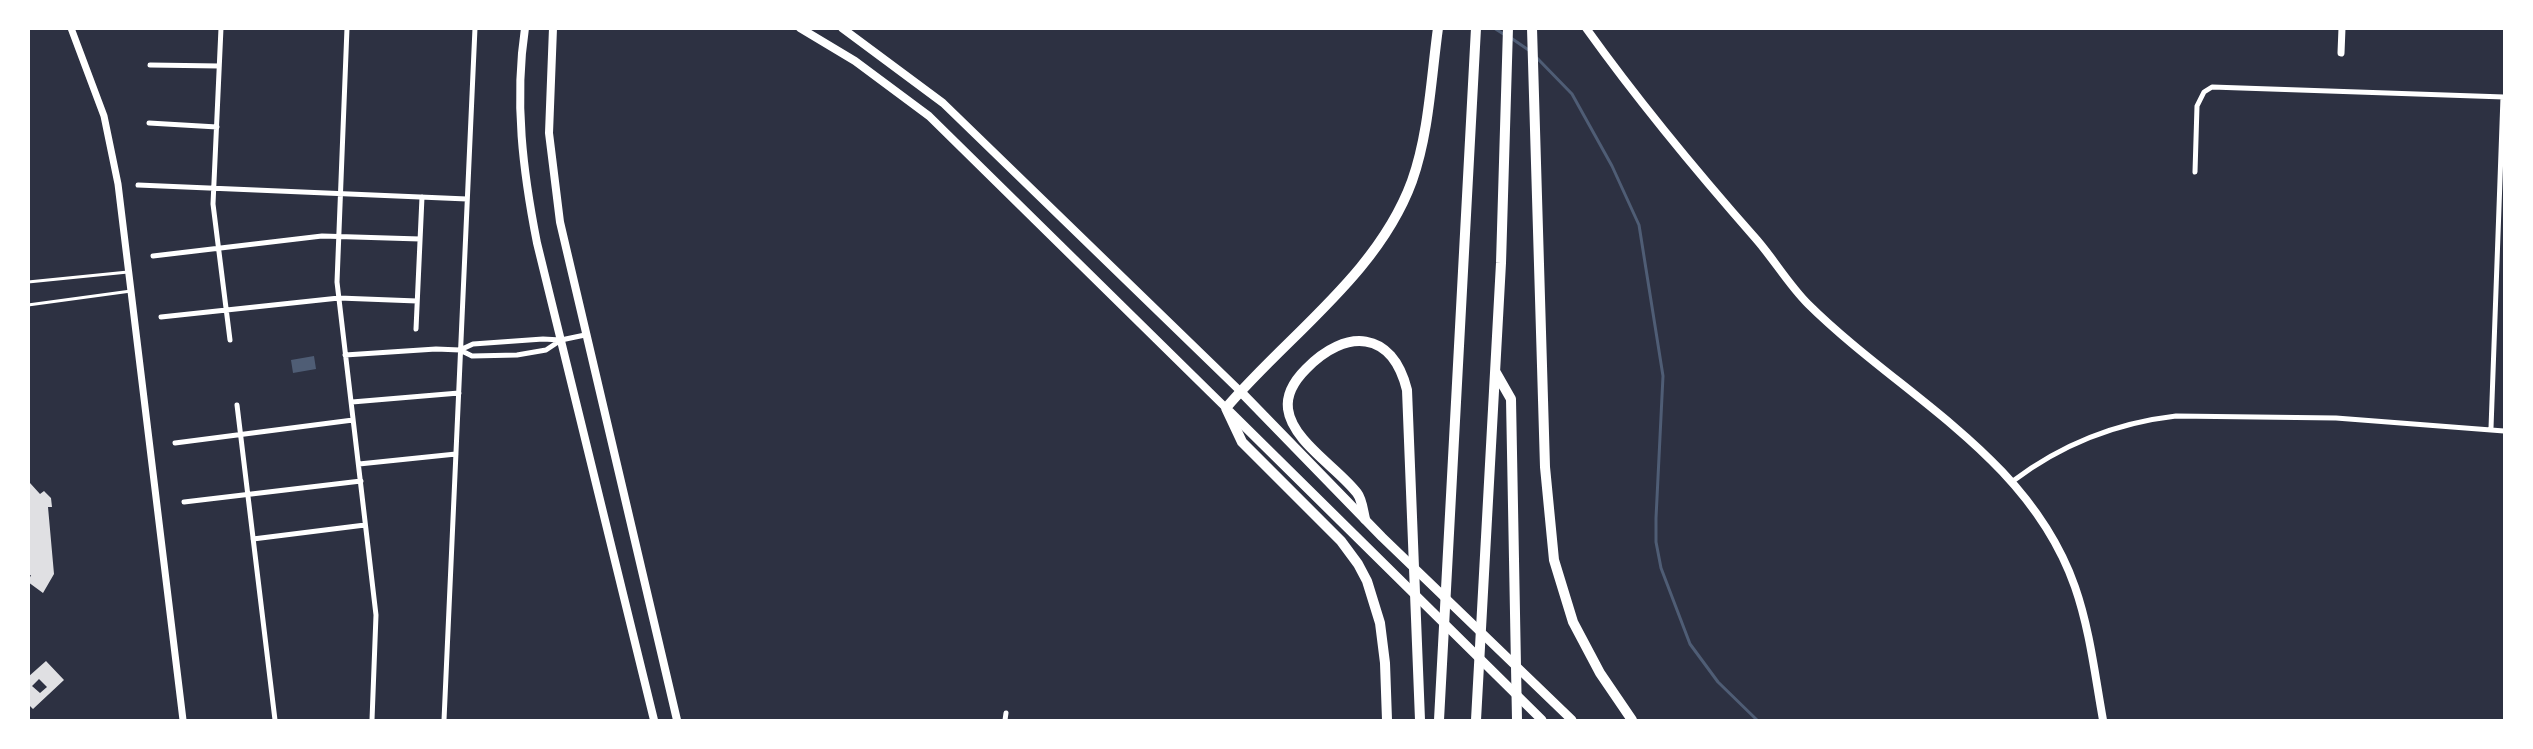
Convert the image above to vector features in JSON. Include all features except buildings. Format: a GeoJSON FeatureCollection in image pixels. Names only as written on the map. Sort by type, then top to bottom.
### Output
{"type":"FeatureCollection","features":[{"type":"Feature","properties":{"kind":"highway"},"geometry":{"type":"LineString","coordinates":[[1226,408],[1353,275],[1392,224],[1404,201],[1420,155],[1438,28]]}},
{"type":"Feature","properties":{"kind":"highway"},"geometry":{"type":"LineString","coordinates":[[1439,720],[1476,28]]}},
{"type":"Feature","properties":{"kind":"highway"},"geometry":{"type":"LineString","coordinates":[[1476,720],[1495,371],[1508,28]]}},
{"type":"Feature","properties":{"kind":"highway"},"geometry":{"type":"LineString","coordinates":[[1532,28],[1546,502],[1554,560],[1573,622],[1600,673],[1632,720]]}},
{"type":"Feature","properties":{"kind":"highway"},"geometry":{"type":"LineString","coordinates":[[1365,519],[1359,495],[1299,435],[1288,410],[1292,387],[1315,360],[1328,349],[1344,342],[1360,340],[1387,351],[1396,362],[1407,390],[1420,720]]}},
{"type":"Feature","properties":{"kind":"highway"},"geometry":{"type":"LineString","coordinates":[[1495,371],[1511,399],[1516,720]]}},
{"type":"Feature","properties":{"kind":"highway"},"geometry":{"type":"LineString","coordinates":[[1240,391],[1382,537],[1572,720]]}},
{"type":"Feature","properties":{"kind":"highway"},"geometry":{"type":"LineString","coordinates":[[1226,408],[1542,720]]}},
{"type":"Feature","properties":{"kind":"highway"},"geometry":{"type":"LineString","coordinates":[[1226,408],[1242,442],[1341,540],[1359,567],[1380,623],[1385,663],[1386,720]]}},
{"type":"Feature","properties":{"kind":"main road"},"geometry":{"type":"LineString","coordinates":[[525,28],[520,127],[525,178],[537,243],[654,720]]}},
{"type":"Feature","properties":{"kind":"main road"},"geometry":{"type":"LineString","coordinates":[[554,28],[549,131],[553,179],[585,335],[677,720]]}},
{"type":"Feature","properties":{"kind":"main road"},"geometry":{"type":"LineString","coordinates":[[800,28],[855,61],[929,116],[1226,408]]}},
{"type":"Feature","properties":{"kind":"main road"},"geometry":{"type":"LineString","coordinates":[[842,28],[943,103],[1240,391]]}},
{"type":"Feature","properties":{"kind":"main road"},"geometry":{"type":"LineString","coordinates":[[1586,28],[1728,210],[1757,241],[1806,302],[1964,433],[2013,481],[2053,539],[2075,587],[2089,637],[2103,720]]}},
{"type":"Feature","properties":{"kind":"street"},"geometry":{"type":"LineString","coordinates":[[71,28],[104,116],[118,184],[183,720]]}},
{"type":"Feature","properties":{"kind":"street"},"geometry":{"type":"LineString","coordinates":[[221,28],[214,215],[230,340]]}},
{"type":"Feature","properties":{"kind":"street"},"geometry":{"type":"LineString","coordinates":[[347,28],[337,236],[339,298],[376,615],[372,720]]}},
{"type":"Feature","properties":{"kind":"street"},"geometry":{"type":"LineString","coordinates":[[444,720],[475,28]]}},
{"type":"Feature","properties":{"kind":"street"},"geometry":{"type":"LineString","coordinates":[[2341,53],[2342,28]]}},
{"type":"Feature","properties":{"kind":"street"},"geometry":{"type":"LineString","coordinates":[[150,65],[219,66]]}},
{"type":"Feature","properties":{"kind":"street"},"geometry":{"type":"LineString","coordinates":[[2195,172],[2197,106],[2204,92],[2221,87],[2504,97],[2491,428]]}},
{"type":"Feature","properties":{"kind":"street"},"geometry":{"type":"LineString","coordinates":[[149,123],[217,128]]}},
{"type":"Feature","properties":{"kind":"street"},"geometry":{"type":"LineString","coordinates":[[138,185],[467,199]]}},
{"type":"Feature","properties":{"kind":"street"},"geometry":{"type":"LineString","coordinates":[[416,329],[422,197]]}},
{"type":"Feature","properties":{"kind":"street"},"geometry":{"type":"LineString","coordinates":[[153,256],[337,236],[420,239]]}},
{"type":"Feature","properties":{"kind":"street"},"geometry":{"type":"LineString","coordinates":[[161,316],[339,298],[417,301]]}},
{"type":"Feature","properties":{"kind":"street"},"geometry":{"type":"LineString","coordinates":[[345,355],[413,349],[460,350],[473,345],[543,339],[561,340],[585,335]]}},
{"type":"Feature","properties":{"kind":"street"},"geometry":{"type":"LineString","coordinates":[[460,350],[472,356],[517,355],[546,350],[561,340]]}},
{"type":"Feature","properties":{"kind":"street"},"geometry":{"type":"LineString","coordinates":[[352,402],[459,393]]}},
{"type":"Feature","properties":{"kind":"street"},"geometry":{"type":"LineString","coordinates":[[237,405],[275,720]]}},
{"type":"Feature","properties":{"kind":"street"},"geometry":{"type":"LineString","coordinates":[[2013,481],[2042,460],[2079,441],[2123,425],[2151,418],[2201,415],[2336,418],[2491,428],[2505,431]]}},
{"type":"Feature","properties":{"kind":"street"},"geometry":{"type":"LineString","coordinates":[[175,443],[353,420]]}},
{"type":"Feature","properties":{"kind":"street"},"geometry":{"type":"LineString","coordinates":[[359,464],[456,454]]}},
{"type":"Feature","properties":{"kind":"street"},"geometry":{"type":"LineString","coordinates":[[184,502],[361,481]]}},
{"type":"Feature","properties":{"kind":"street"},"geometry":{"type":"LineString","coordinates":[[253,539],[366,525]]}},
{"type":"Feature","properties":{"kind":"street"},"geometry":{"type":"LineString","coordinates":[[1005,720],[1006,713]]}},
{"type":"Feature","properties":{"kind":"lane"},"geometry":{"type":"LineString","coordinates":[[28,282],[129,272]]}},
{"type":"Feature","properties":{"kind":"lane"},"geometry":{"type":"LineString","coordinates":[[28,305],[131,291]]}},
{"type":"Feature","properties":{"kind":"water"},"geometry":{"type":"Polygon","coordinates":[[[314,356],[316,369],[293,373],[291,360],[314,356]]]}},
{"type":"Feature","properties":{"kind":"waterway"},"geometry":{"type":"LineString","coordinates":[[1494,28],[1505,35]]}},
{"type":"Feature","properties":{"kind":"waterway"},"geometry":{"type":"LineString","coordinates":[[1511,38],[1530,51]]}},
{"type":"Feature","properties":{"kind":"waterway"},"geometry":{"type":"LineString","coordinates":[[1537,58],[1572,94],[1612,166],[1639,225],[1663,376],[1656,518],[1656,542],[1661,568],[1690,644],[1718,682],[1757,720]]}}]}
